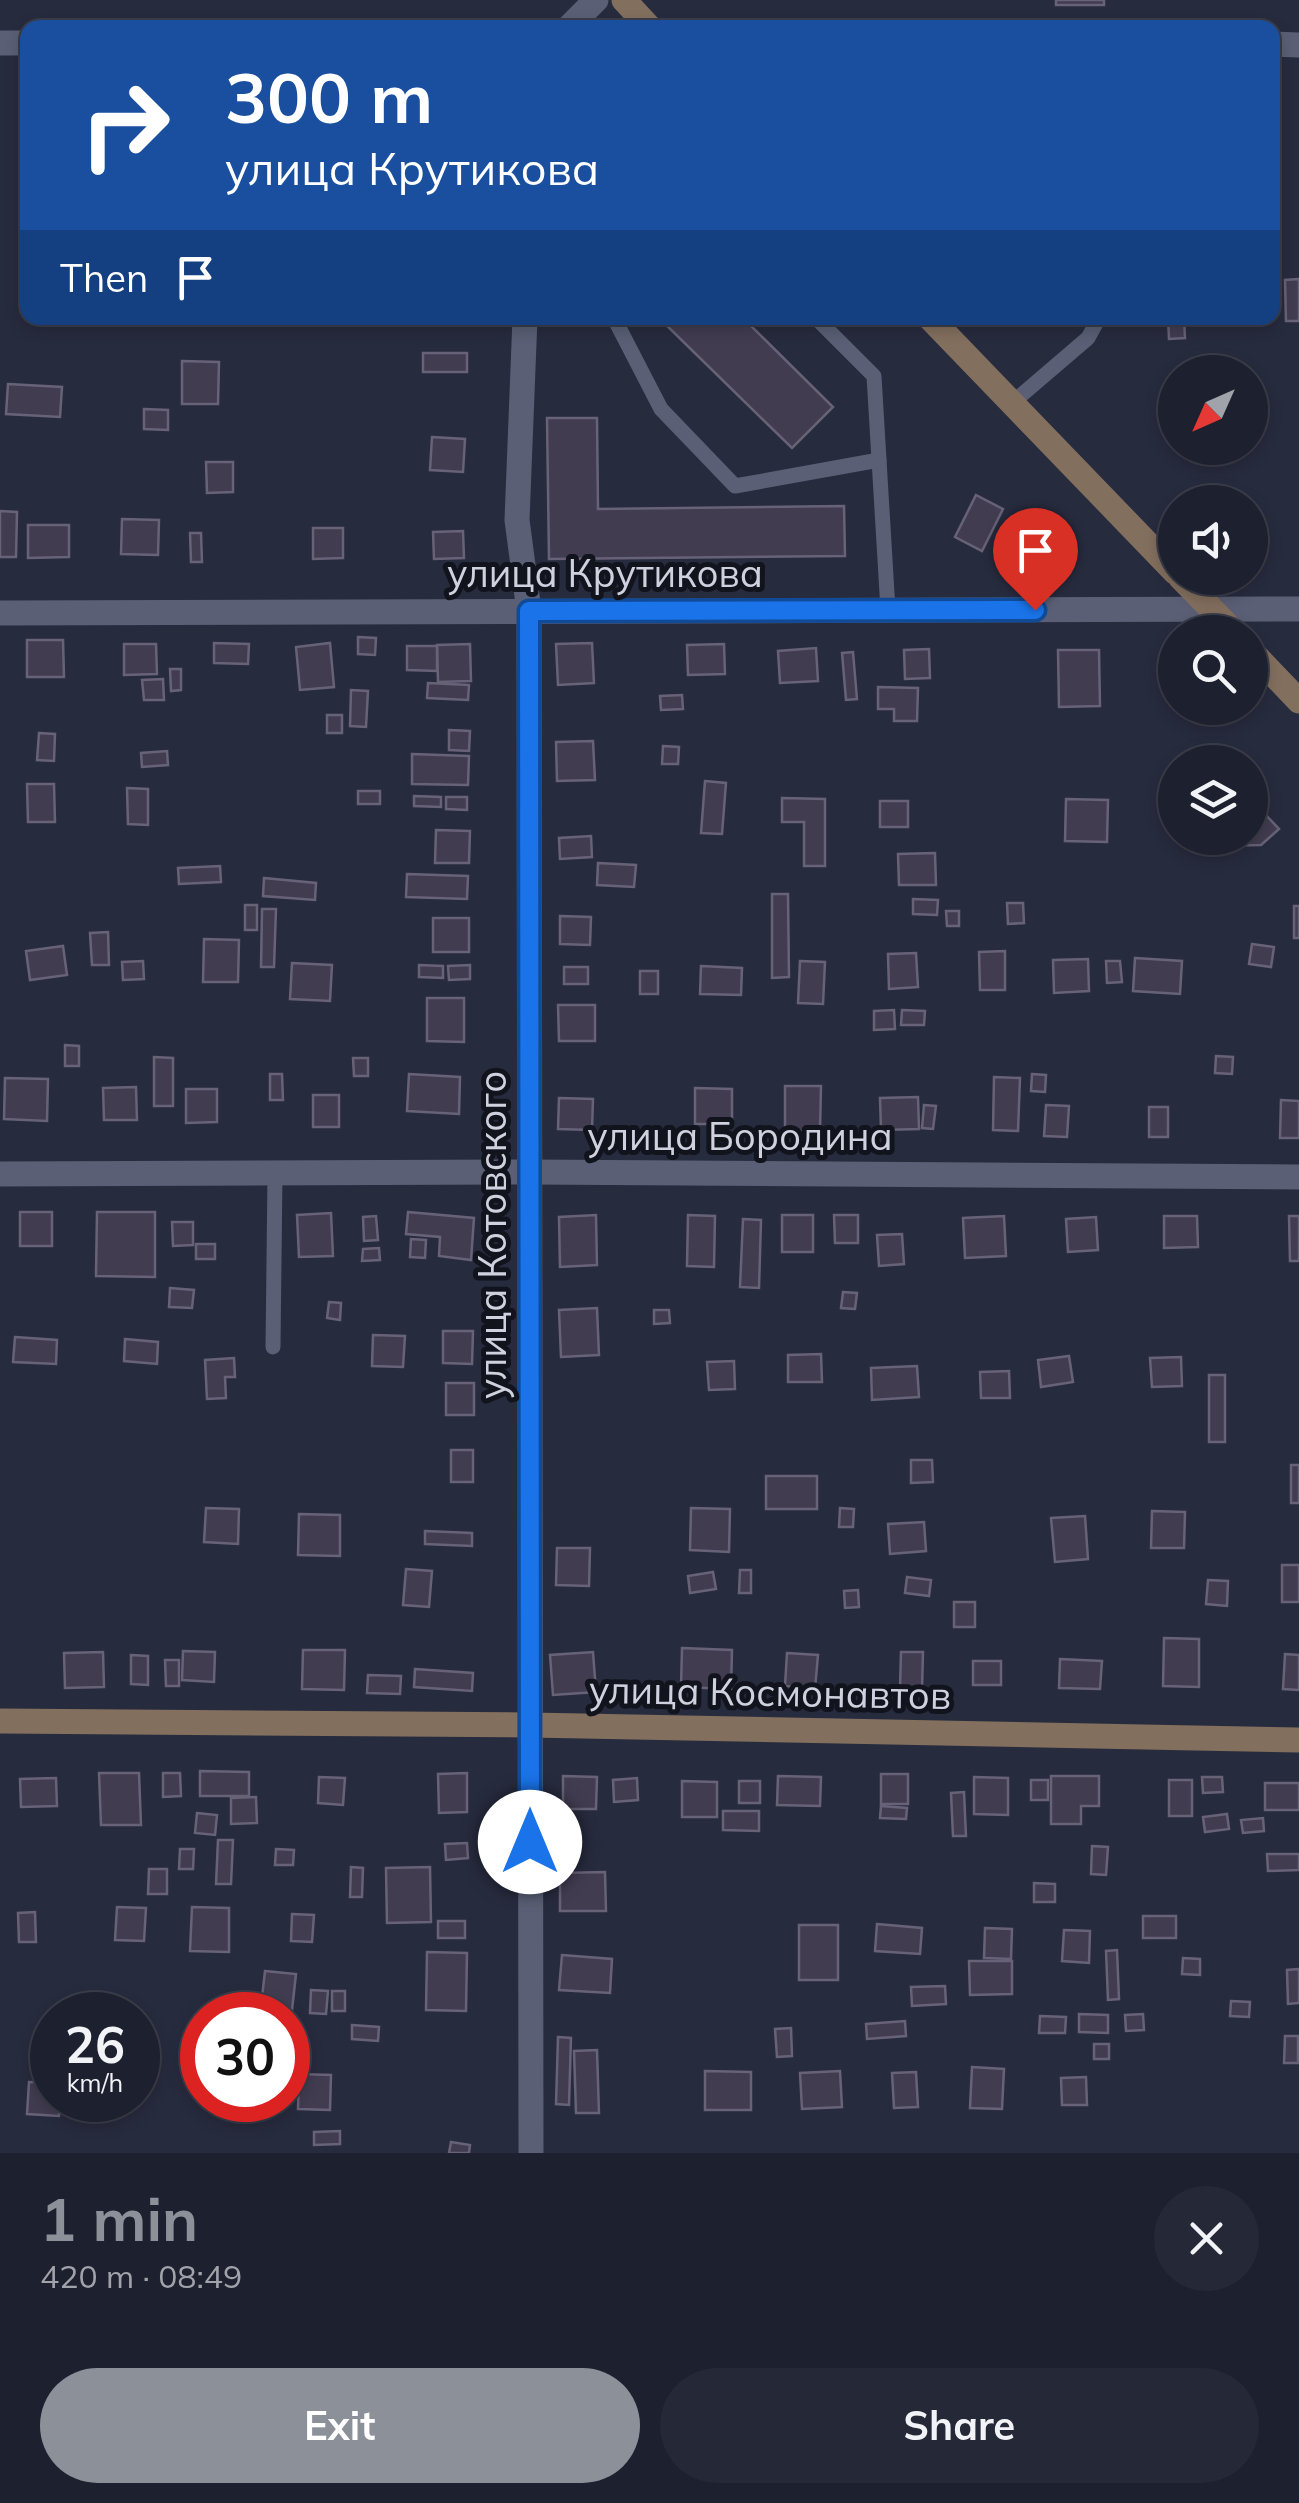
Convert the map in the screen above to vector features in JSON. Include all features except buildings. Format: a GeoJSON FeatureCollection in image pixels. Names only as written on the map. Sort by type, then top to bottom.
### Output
{"type":"FeatureCollection","features":[{"type":"Feature","properties":{"kind":"street"},"geometry":{"type":"LineString","coordinates":[[576,20],[596,0]]}},
{"type":"Feature","properties":{"kind":"street"},"geometry":{"type":"LineString","coordinates":[[624,0],[643,20]]}},
{"type":"Feature","properties":{"kind":"street","name":"улица Котовского"},"geometry":{"type":"LineString","coordinates":[[525,325],[517,520],[529,611],[531,2153]]}},
{"type":"Feature","properties":{"kind":"street"},"geometry":{"type":"LineString","coordinates":[[937,325],[1158,554]]}},
{"type":"Feature","properties":{"kind":"street"},"geometry":{"type":"LineString","coordinates":[[1197,595],[1217,615]]}},
{"type":"Feature","properties":{"kind":"street","name":"улица Крутикова"},"geometry":{"type":"LineString","coordinates":[[0,613],[1299,609]]}},
{"type":"Feature","properties":{"kind":"street"},"geometry":{"type":"LineString","coordinates":[[1268,669],[1299,702]]}},
{"type":"Feature","properties":{"kind":"street","name":"улица Бородина"},"geometry":{"type":"LineString","coordinates":[[0,1174],[530,1172],[1299,1177]]}},
{"type":"Feature","properties":{"kind":"street","name":"улица Космонавтов"},"geometry":{"type":"LineString","coordinates":[[0,1721],[530,1725],[1299,1740]]}},
{"type":"Feature","properties":{"kind":"lane"},"geometry":{"type":"LineString","coordinates":[[618,325],[661,409],[736,486],[880,460]]}},
{"type":"Feature","properties":{"kind":"lane"},"geometry":{"type":"LineString","coordinates":[[823,325],[874,376],[888,610]]}},
{"type":"Feature","properties":{"kind":"lane"},"geometry":{"type":"LineString","coordinates":[[1012,403],[1088,338],[1095,325]]}},
{"type":"Feature","properties":{"kind":"lane"},"geometry":{"type":"LineString","coordinates":[[273,1347],[274,1174]]}},
{"type":"Feature","properties":{"kind":"route"},"geometry":{"type":"LineString","coordinates":[[530,1842],[529,611],[1035,610]]}}]}
